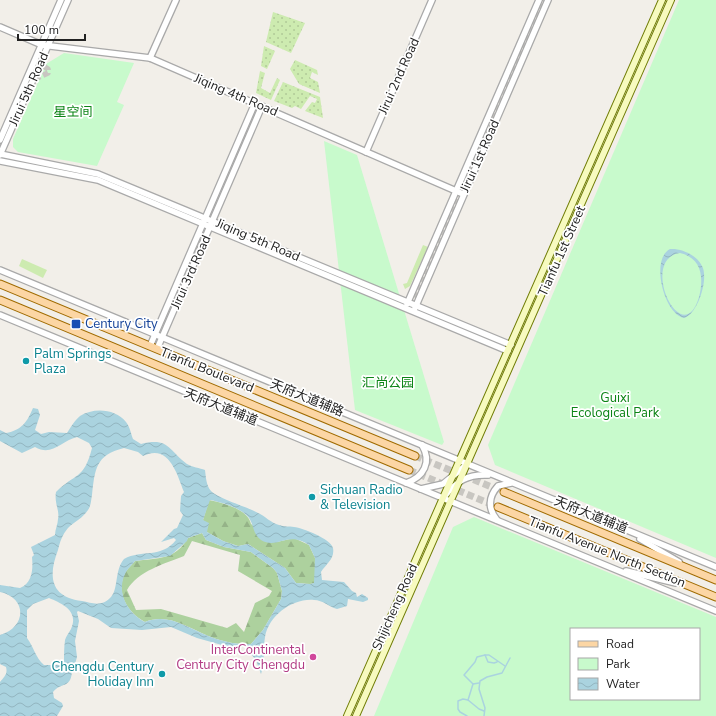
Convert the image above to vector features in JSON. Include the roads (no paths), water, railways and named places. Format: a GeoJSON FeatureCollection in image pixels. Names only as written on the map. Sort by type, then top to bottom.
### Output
{"type":"FeatureCollection","features":[{"type":"Feature","properties":{"kind":"main road","name":"Tianfu 1st Street"},"geometry":{"type":"LineString","coordinates":[[443,498],[662,0]]}},
{"type":"Feature","properties":{"kind":"main road","name":"Tianfu 1st Street"},"geometry":{"type":"LineString","coordinates":[[450,501],[672,0]]}},
{"type":"Feature","properties":{"kind":"main road","name":"Tianfu Boulevard"},"geometry":{"type":"LineString","coordinates":[[0,284],[415,456]]}},
{"type":"Feature","properties":{"kind":"main road","name":"Tianfu Boulevard"},"geometry":{"type":"LineString","coordinates":[[0,300],[409,470]]}},
{"type":"Feature","properties":{"kind":"main road","name":"Tianfu Avenue North Section"},"geometry":{"type":"LineString","coordinates":[[504,492],[716,580]]}},
{"type":"Feature","properties":{"kind":"main road","name":"Shijicheng Road"},"geometry":{"type":"LineString","coordinates":[[347,716],[443,498]]}},
{"type":"Feature","properties":{"kind":"main road","name":"Shijicheng Road"},"geometry":{"type":"LineString","coordinates":[[356,716],[450,501]]}},
{"type":"Feature","properties":{"kind":"main road","name":"Tianfu Avenue North Section"},"geometry":{"type":"LineString","coordinates":[[498,507],[716,597]]}},
{"type":"Feature","properties":{"kind":"street","name":"Jirui 5th Road"},"geometry":{"type":"LineString","coordinates":[[0,140],[61,0]]}},
{"type":"Feature","properties":{"kind":"street","name":"Jirui 5th Road"},"geometry":{"type":"LineString","coordinates":[[0,154],[36,78],[48,45],[68,0]]}},
{"type":"Feature","properties":{"kind":"street"},"geometry":{"type":"LineString","coordinates":[[150,58],[176,0]]}},
{"type":"Feature","properties":{"kind":"street","name":"Jirui 2nd Road"},"geometry":{"type":"LineString","coordinates":[[366,152],[432,0]]}},
{"type":"Feature","properties":{"kind":"street","name":"Jirui 1st Road"},"geometry":{"type":"LineString","coordinates":[[405,308],[539,0]]}},
{"type":"Feature","properties":{"kind":"street","name":"Jirui 1st Road"},"geometry":{"type":"LineString","coordinates":[[414,309],[548,0]]}},
{"type":"Feature","properties":{"kind":"street","name":"Jiqing 4th Road"},"geometry":{"type":"LineString","coordinates":[[0,28],[42,45],[150,58],[464,194]]}},
{"type":"Feature","properties":{"kind":"street","name":"Jirui 3rd Road"},"geometry":{"type":"LineString","coordinates":[[154,348],[155,335],[255,104]]}},
{"type":"Feature","properties":{"kind":"street","name":"Jirui 3rd Road"},"geometry":{"type":"LineString","coordinates":[[154,348],[162,338],[262,106]]}},
{"type":"Feature","properties":{"kind":"street","name":"Jiqing 5th Road"},"geometry":{"type":"LineString","coordinates":[[0,154],[98,174],[206,218],[212,224],[405,308],[414,309],[509,348]]}},
{"type":"Feature","properties":{"kind":"street","name":"Jiqing 5th Road"},"geometry":{"type":"LineString","coordinates":[[0,161],[92,178],[203,224],[212,224],[408,302],[414,309]]}},
{"type":"Feature","properties":{"kind":"street","name":"天府大道辅路"},"geometry":{"type":"LineString","coordinates":[[0,270],[467,464]]}},
{"type":"Feature","properties":{"kind":"street","name":"天府大道辅道"},"geometry":{"type":"LineString","coordinates":[[0,315],[450,501]]}},
{"type":"Feature","properties":{"kind":"street"},"geometry":{"type":"LineString","coordinates":[[406,483],[418,478],[425,468],[427,457],[422,445]]}},
{"type":"Feature","properties":{"kind":"street"},"geometry":{"type":"LineString","coordinates":[[421,489],[443,484],[467,464]]}},
{"type":"Feature","properties":{"kind":"street","name":"天府大道辅道"},"geometry":{"type":"LineString","coordinates":[[467,464],[716,567]]}},
{"type":"Feature","properties":{"kind":"street"},"geometry":{"type":"LineString","coordinates":[[443,498],[459,481],[474,475],[492,475]]}},
{"type":"Feature","properties":{"kind":"street"},"geometry":{"type":"LineString","coordinates":[[497,521],[492,514],[490,506],[494,491],[504,484],[514,483]]}},
{"type":"Feature","properties":{"kind":"street"},"geometry":{"type":"LineString","coordinates":[[450,501],[716,611]]}},
{"type":"Feature","properties":{"kind":"street"},"geometry":{"type":"LineString","coordinates":[[622,528],[699,573]]}},
{"type":"Feature","properties":{"kind":"street"},"geometry":{"type":"LineString","coordinates":[[606,566],[693,588]]}},
{"type":"Feature","properties":{"kind":"water"},"geometry":{"type":"Polygon","coordinates":[[[670,249],[684,251],[700,262],[704,272],[703,287],[698,303],[694,310],[684,318],[677,314],[671,307],[666,297],[662,286],[660,274],[661,263],[664,255],[670,249]],[[680,253],[668,259],[663,270],[663,284],[667,298],[674,309],[683,315],[692,311],[701,290],[700,270],[693,259],[680,253]]]}},
{"type":"Feature","properties":{"kind":"water"},"geometry":{"type":"Polygon","coordinates":[[[33,408],[38,409],[40,415],[35,430],[41,434],[49,432],[67,433],[80,416],[92,411],[104,411],[117,414],[127,424],[133,439],[141,444],[157,442],[163,444],[187,464],[205,470],[208,486],[215,494],[261,514],[276,524],[304,529],[327,541],[333,548],[333,555],[321,572],[322,580],[344,582],[352,591],[356,593],[357,597],[362,594],[368,598],[368,600],[363,602],[348,599],[347,606],[337,609],[320,601],[314,600],[306,600],[290,605],[277,615],[267,629],[261,674],[256,660],[245,647],[229,647],[197,638],[171,627],[142,630],[111,628],[98,619],[78,611],[79,621],[75,641],[77,657],[72,668],[72,675],[66,684],[53,692],[54,698],[62,703],[63,706],[57,716],[0,716],[0,682],[5,675],[6,667],[0,664],[0,635],[9,631],[15,626],[19,620],[20,613],[19,606],[15,600],[9,595],[0,592],[0,585],[20,588],[28,583],[31,575],[32,557],[34,555],[31,547],[55,535],[58,521],[56,492],[82,471],[86,466],[92,448],[89,443],[77,437],[52,449],[41,450],[35,447],[22,453],[0,441],[0,430],[6,433],[16,430],[23,425],[33,408]],[[124,448],[114,451],[102,459],[98,465],[94,478],[89,508],[84,515],[66,531],[55,559],[53,568],[54,584],[63,595],[71,599],[96,604],[107,601],[113,595],[119,569],[124,559],[138,554],[164,550],[176,540],[174,538],[161,542],[174,529],[177,528],[183,515],[180,511],[181,496],[184,492],[171,462],[166,457],[159,454],[152,453],[143,456],[138,452],[124,448]],[[210,500],[203,520],[209,523],[207,532],[223,541],[238,546],[248,544],[285,568],[296,583],[314,583],[315,558],[309,545],[295,539],[273,543],[261,540],[256,535],[251,521],[246,514],[231,506],[215,501],[210,500]],[[202,533],[188,538],[187,541],[170,556],[135,561],[125,574],[123,581],[122,588],[125,602],[133,613],[145,622],[161,619],[169,620],[222,641],[251,644],[263,630],[281,599],[282,591],[277,573],[273,568],[251,552],[224,547],[206,540],[202,533]],[[49,598],[33,604],[27,610],[27,638],[44,665],[61,665],[64,662],[65,640],[71,629],[73,617],[68,609],[49,598]]]}},
{"type":"Feature","properties":{"kind":"waterway"},"geometry":{"type":"LineString","coordinates":[[497,662],[488,662],[485,655],[489,655],[505,666]]}},
{"type":"Feature","properties":{"kind":"waterway"},"geometry":{"type":"LineString","coordinates":[[479,683],[473,684],[464,675],[475,662],[477,657],[485,655]]}},
{"type":"Feature","properties":{"kind":"waterway"},"geometry":{"type":"LineString","coordinates":[[484,716],[485,708],[479,689],[480,681],[487,677],[502,673],[510,658]]}},
{"type":"Feature","properties":{"kind":"waterway"},"geometry":{"type":"LineString","coordinates":[[473,684],[468,700],[484,711]]}},
{"type":"Feature","properties":{"kind":"waterway"},"geometry":{"type":"LineString","coordinates":[[467,716],[458,709],[458,701],[463,699],[468,700]]}},
{"type":"Feature","properties":{"kind":"tunnel"},"geometry":{"type":"LineString","coordinates":[[130,190],[411,307],[544,0]]}},
{"type":"Feature","properties":{"kind":"tunnel"},"geometry":{"type":"LineString","coordinates":[[37,62],[48,69],[48,73],[37,78]]}},
{"type":"Feature","properties":{"kind":"tunnel"},"geometry":{"type":"LineString","coordinates":[[0,147],[6,134]]}},
{"type":"Feature","properties":{"kind":"tunnel"},"geometry":{"type":"LineString","coordinates":[[0,157],[41,165]]}},
{"type":"Feature","properties":{"kind":"tunnel"},"geometry":{"type":"LineString","coordinates":[[415,456],[504,492]]}},
{"type":"Feature","properties":{"kind":"tunnel"},"geometry":{"type":"LineString","coordinates":[[409,470],[498,507]]}},
{"type":"Feature","properties":{"kind":"place","name":"Century City"},"geometry":{"type":"Point","coordinates":[76,324]}},
{"type":"Feature","properties":{"kind":"place","name":"Palm Springs Plaza"},"geometry":{"type":"Point","coordinates":[26,361]}},
{"type":"Feature","properties":{"kind":"place","name":"Sichuan Radio & Television"},"geometry":{"type":"Point","coordinates":[312,497]}},
{"type":"Feature","properties":{"kind":"place","name":"InterContinental Century City Chengdu"},"geometry":{"type":"Point","coordinates":[313,657]}},
{"type":"Feature","properties":{"kind":"place","name":"Chengdu Century Holiday Inn"},"geometry":{"type":"Point","coordinates":[162,674]}},
{"type":"Feature","properties":{"kind":"park label","name":"星空间"},"geometry":{"type":"Point","coordinates":[73,112]}},
{"type":"Feature","properties":{"kind":"park label","name":"汇尚公园"},"geometry":{"type":"Point","coordinates":[388,383]}},
{"type":"Feature","properties":{"kind":"park label","name":"Guixi Ecological Park"},"geometry":{"type":"Point","coordinates":[615,406]}}]}
